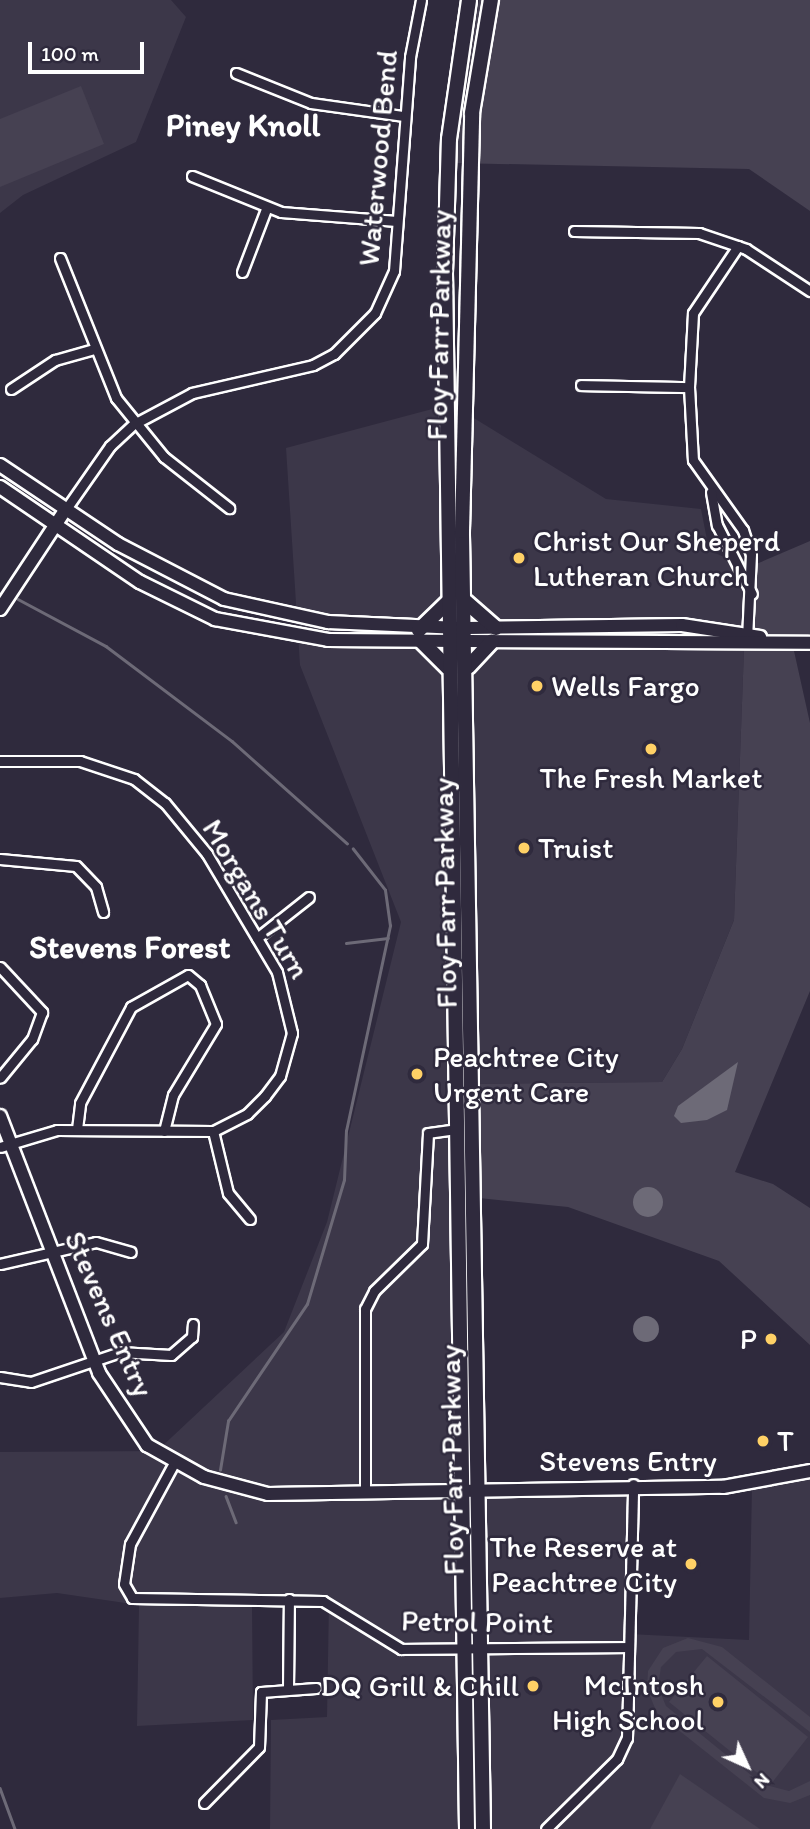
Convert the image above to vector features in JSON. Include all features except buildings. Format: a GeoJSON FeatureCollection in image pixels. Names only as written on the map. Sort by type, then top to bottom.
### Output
{"type":"FeatureCollection","features":[{"type":"Feature","properties":{"kind":"main road","name":"Floy Farr Parkway"},"geometry":{"type":"LineString","coordinates":[[466,1827],[454,886],[448,668],[450,600],[446,246],[450,139],[470,0]]}},
{"type":"Feature","properties":{"kind":"main road","name":"Floy Farr Parkway"},"geometry":{"type":"LineString","coordinates":[[483,1829],[474,977],[465,601],[466,252],[472,113],[491,0]]}},
{"type":"Feature","properties":{"kind":"main road"},"geometry":{"type":"LineString","coordinates":[[448,668],[420,636],[450,600]]}},
{"type":"Feature","properties":{"kind":"main road"},"geometry":{"type":"LineString","coordinates":[[465,601],[494,635],[468,667]]}},
{"type":"Feature","properties":{"kind":"main road"},"geometry":{"type":"LineString","coordinates":[[454,886],[461,896],[462,957],[474,977]]}},
{"type":"Feature","properties":{"kind":"main road"},"geometry":{"type":"LineString","coordinates":[[454,979],[464,985],[466,1030],[473,1040]]}},
{"type":"Feature","properties":{"kind":"street","name":"Waterwood Bend"},"geometry":{"type":"LineString","coordinates":[[66,509],[134,424],[192,393],[301,370],[334,354],[368,323],[387,293],[397,221],[404,116],[421,0]]}},
{"type":"Feature","properties":{"kind":"street"},"geometry":{"type":"LineString","coordinates":[[236,73],[311,103],[404,116]]}},
{"type":"Feature","properties":{"kind":"street"},"geometry":{"type":"LineString","coordinates":[[192,176],[267,209],[397,221]]}},
{"type":"Feature","properties":{"kind":"street"},"geometry":{"type":"LineString","coordinates":[[242,272],[267,209]]}},
{"type":"Feature","properties":{"kind":"street"},"geometry":{"type":"LineString","coordinates":[[575,231],[699,233],[738,246],[810,291]]}},
{"type":"Feature","properties":{"kind":"street"},"geometry":{"type":"LineString","coordinates":[[738,246],[693,313],[689,387],[692,460],[710,492],[743,530],[752,594],[747,639]]}},
{"type":"Feature","properties":{"kind":"street"},"geometry":{"type":"LineString","coordinates":[[60,258],[73,279],[94,349],[134,424],[164,457],[229,508]]}},
{"type":"Feature","properties":{"kind":"street"},"geometry":{"type":"LineString","coordinates":[[11,389],[55,360],[94,349]]}},
{"type":"Feature","properties":{"kind":"street"},"geometry":{"type":"LineString","coordinates":[[581,385],[689,387]]}},
{"type":"Feature","properties":{"kind":"street"},"geometry":{"type":"LineString","coordinates":[[0,465],[181,581],[223,599],[288,616],[420,636]]}},
{"type":"Feature","properties":{"kind":"street"},"geometry":{"type":"LineString","coordinates":[[0,487],[140,582],[204,614],[255,631],[328,640],[467,634],[562,641],[747,639],[808,643]]}},
{"type":"Feature","properties":{"kind":"street"},"geometry":{"type":"LineString","coordinates":[[710,492],[727,551],[752,594]]}},
{"type":"Feature","properties":{"kind":"street"},"geometry":{"type":"LineString","coordinates":[[0,609],[66,509]]}},
{"type":"Feature","properties":{"kind":"street"},"geometry":{"type":"LineString","coordinates":[[494,635],[561,627],[682,625],[747,639]]}},
{"type":"Feature","properties":{"kind":"street"},"geometry":{"type":"LineString","coordinates":[[561,627],[562,641]]}},
{"type":"Feature","properties":{"kind":"street","name":"Morgans Turn"},"geometry":{"type":"LineString","coordinates":[[0,761],[80,761],[148,787],[207,854],[257,937],[287,997],[291,1044],[265,1096],[213,1131]]}},
{"type":"Feature","properties":{"kind":"street"},"geometry":{"type":"LineString","coordinates":[[0,859],[76,866],[96,887],[103,912]]}},
{"type":"Feature","properties":{"kind":"street"},"geometry":{"type":"LineString","coordinates":[[257,937],[309,897]]}},
{"type":"Feature","properties":{"kind":"street"},"geometry":{"type":"LineString","coordinates":[[0,967],[42,1012],[32,1039],[0,1078]]}},
{"type":"Feature","properties":{"kind":"street"},"geometry":{"type":"LineString","coordinates":[[77,1129],[80,1103],[131,1006],[188,975],[200,985],[216,1024],[173,1095],[164,1131]]}},
{"type":"Feature","properties":{"kind":"street","name":"Stevens Entry"},"geometry":{"type":"LineString","coordinates":[[0,1116],[5,1146],[52,1253],[93,1360],[125,1418],[147,1445],[174,1463],[268,1494],[365,1489],[478,1489],[633,1484],[747,1486],[810,1471]]}},
{"type":"Feature","properties":{"kind":"street"},"geometry":{"type":"LineString","coordinates":[[5,1146],[77,1129],[213,1131],[228,1193],[250,1219]]}},
{"type":"Feature","properties":{"kind":"street"},"geometry":{"type":"LineString","coordinates":[[365,1489],[365,1309],[374,1290],[422,1244],[428,1133],[457,1129]]}},
{"type":"Feature","properties":{"kind":"street"},"geometry":{"type":"LineString","coordinates":[[0,1264],[96,1242],[131,1252]]}},
{"type":"Feature","properties":{"kind":"street"},"geometry":{"type":"LineString","coordinates":[[0,1377],[31,1382],[120,1352],[172,1355],[192,1337],[193,1324]]}},
{"type":"Feature","properties":{"kind":"street","name":"Petrol Point"},"geometry":{"type":"LineString","coordinates":[[174,1463],[133,1535],[125,1570],[129,1596],[289,1599],[334,1606],[388,1646],[465,1650],[628,1647]]}},
{"type":"Feature","properties":{"kind":"street"},"geometry":{"type":"LineString","coordinates":[[546,1829],[618,1759],[627,1738],[633,1484]]}},
{"type":"Feature","properties":{"kind":"street"},"geometry":{"type":"LineString","coordinates":[[288,1689],[289,1599]]}},
{"type":"Feature","properties":{"kind":"street"},"geometry":{"type":"LineString","coordinates":[[204,1803],[259,1747],[261,1692],[316,1688]]}},
{"type":"Feature","properties":{"kind":"shaded area"},"geometry":{"type":"Polygon","coordinates":[[[0,0],[171,0],[186,17],[136,142],[23,195],[0,213],[0,0]]]}},
{"type":"Feature","properties":{"kind":"shaded area"},"geometry":{"type":"Polygon","coordinates":[[[479,0],[810,0],[810,211],[749,169],[454,163],[479,0]]]}},
{"type":"Feature","properties":{"kind":"shaded area"},"geometry":{"type":"Polygon","coordinates":[[[81,86],[104,144],[0,187],[0,119],[81,86]]]}},
{"type":"Feature","properties":{"kind":"shaded area"},"geometry":{"type":"Polygon","coordinates":[[[451,404],[606,499],[701,509],[709,550],[747,568],[734,920],[682,1049],[662,1082],[472,1084],[480,1349],[470,1482],[592,1489],[633,1484],[629,1634],[749,1640],[752,1485],[810,1467],[810,1829],[270,1829],[271,1720],[327,1717],[329,1600],[252,1603],[253,1720],[137,1726],[139,1605],[57,1593],[0,1598],[0,1452],[157,1451],[284,1332],[327,1222],[401,922],[300,665],[286,448],[451,404]]]}},
{"type":"Feature","properties":{"kind":"shaded area"},"geometry":{"type":"Polygon","coordinates":[[[810,541],[810,651],[794,651],[810,723],[810,991],[735,1172],[773,1184],[810,1208],[810,1345],[719,1261],[568,1207],[479,1198],[472,1084],[662,1082],[682,1049],[734,920],[747,568],[810,541]]]}},
{"type":"Feature","properties":{"kind":"shaded area"},"geometry":{"type":"Polygon","coordinates":[[[738,1062],[727,1110],[707,1120],[681,1123],[674,1116],[678,1106],[738,1062]]]}},
{"type":"Feature","properties":{"kind":"shaded area"},"geometry":{"type":"Polygon","coordinates":[[[648,1187],[659,1191],[663,1202],[659,1213],[648,1217],[637,1213],[633,1202],[637,1191],[648,1187]]]}},
{"type":"Feature","properties":{"kind":"shaded area"},"geometry":{"type":"Polygon","coordinates":[[[646,1316],[655,1320],[659,1329],[655,1338],[646,1342],[637,1338],[633,1329],[637,1320],[646,1316]]]}},
{"type":"Feature","properties":{"kind":"shaded area"},"geometry":{"type":"Polygon","coordinates":[[[688,1638],[722,1647],[810,1717],[810,1732],[702,1649],[676,1652],[661,1667],[658,1687],[666,1706],[762,1784],[789,1791],[810,1781],[810,1795],[790,1803],[764,1798],[657,1713],[647,1689],[648,1671],[663,1648],[688,1638]]]}},
{"type":"Feature","properties":{"kind":"shaded area"},"geometry":{"type":"Polygon","coordinates":[[[707,1656],[808,1737],[771,1784],[669,1702],[707,1656]]]}},
{"type":"Feature","properties":{"kind":"shaded area"},"geometry":{"type":"Polygon","coordinates":[[[680,1774],[760,1829],[650,1829],[680,1774]]]}},
{"type":"Feature","properties":{"kind":"waterway"},"geometry":{"type":"LineString","coordinates":[[18,599],[106,646],[232,741],[347,843]]}},
{"type":"Feature","properties":{"kind":"waterway"},"geometry":{"type":"LineString","coordinates":[[220,1470],[228,1421],[307,1304],[344,1180],[346,1131],[390,926],[385,890],[353,849]]}},
{"type":"Feature","properties":{"kind":"waterway"},"geometry":{"type":"LineString","coordinates":[[346,943],[388,938]]}},
{"type":"Feature","properties":{"kind":"waterway"},"geometry":{"type":"LineString","coordinates":[[226,1496],[236,1522]]}},
{"type":"Feature","properties":{"kind":"waterway"},"geometry":{"type":"LineString","coordinates":[[0,1788],[15,1829]]}},
{"type":"Feature","properties":{"kind":"place","name":"Christ Our Sheperd Lutheran Church"},"geometry":{"type":"Point","coordinates":[519,558]}},
{"type":"Feature","properties":{"kind":"place","name":"Wells Fargo"},"geometry":{"type":"Point","coordinates":[537,686]}},
{"type":"Feature","properties":{"kind":"place","name":"The Fresh Market"},"geometry":{"type":"Point","coordinates":[651,749]}},
{"type":"Feature","properties":{"kind":"place","name":"Truist"},"geometry":{"type":"Point","coordinates":[524,848]}},
{"type":"Feature","properties":{"kind":"place","name":"Peachtree City Urgent Care"},"geometry":{"type":"Point","coordinates":[417,1074]}},
{"type":"Feature","properties":{"kind":"place","name":"P"},"geometry":{"type":"Point","coordinates":[771,1339]}},
{"type":"Feature","properties":{"kind":"place","name":"T"},"geometry":{"type":"Point","coordinates":[763,1441]}},
{"type":"Feature","properties":{"kind":"place","name":"The Reserve at Peachtree City"},"geometry":{"type":"Point","coordinates":[691,1564]}},
{"type":"Feature","properties":{"kind":"place","name":"DQ Grill & Chill"},"geometry":{"type":"Point","coordinates":[533,1686]}},
{"type":"Feature","properties":{"kind":"place","name":"McIntosh High School"},"geometry":{"type":"Point","coordinates":[718,1702]}},
{"type":"Feature","properties":{"kind":"district","name":"Piney Knoll"},"geometry":{"type":"Point","coordinates":[243,125]}},
{"type":"Feature","properties":{"kind":"district","name":"Stevens Forest"},"geometry":{"type":"Point","coordinates":[130,947]}}]}
